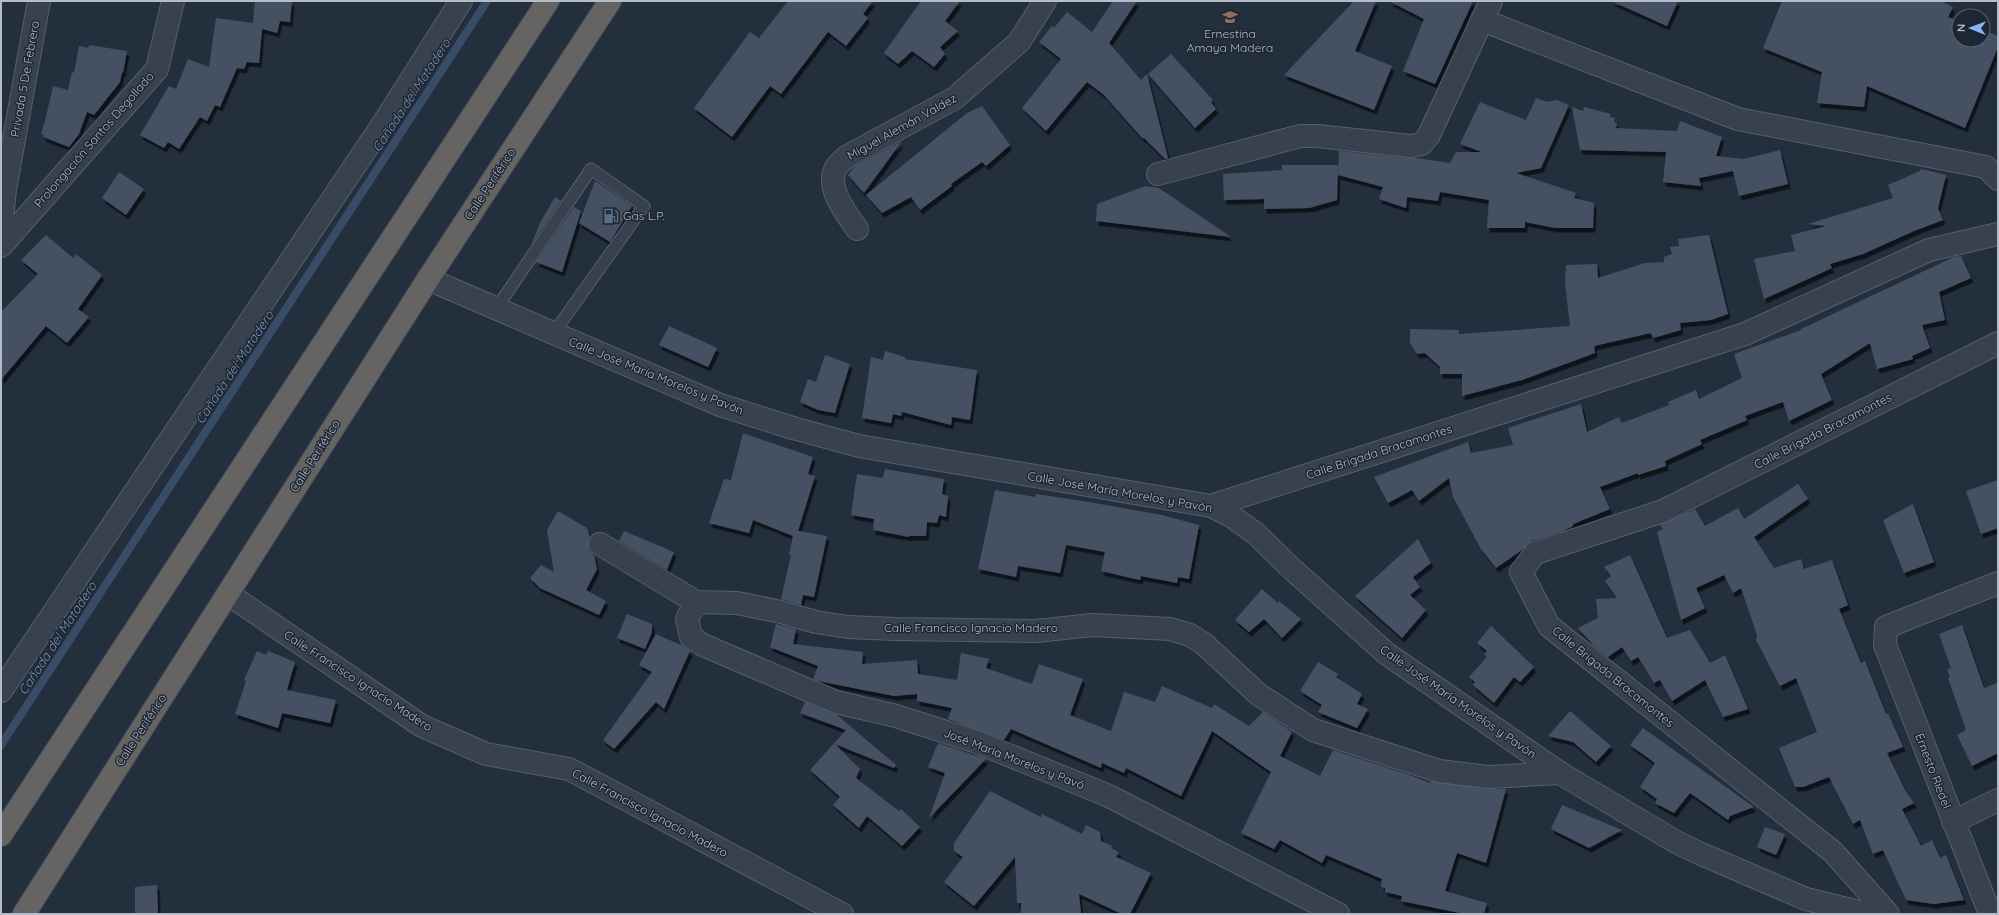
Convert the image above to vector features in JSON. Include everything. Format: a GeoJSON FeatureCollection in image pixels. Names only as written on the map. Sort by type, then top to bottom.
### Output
{"type":"FeatureCollection","features":[{"type":"Feature","properties":{"kind":"highway"},"geometry":{"type":"LineString","coordinates":[[1,834],[548,1]]}},
{"type":"Feature","properties":{"kind":"highway","name":"Calle Periférico"},"geometry":{"type":"LineString","coordinates":[[24,914],[428,279],[610,1]]}},
{"type":"Feature","properties":{"kind":"street","name":"Privada 5 De Febrero"},"geometry":{"type":"LineString","coordinates":[[1,228],[5,189],[38,1]]}},
{"type":"Feature","properties":{"kind":"street","name":"Prolongación Santos Degollado"},"geometry":{"type":"LineString","coordinates":[[1,246],[157,68],[173,1]]}},
{"type":"Feature","properties":{"kind":"street"},"geometry":{"type":"LineString","coordinates":[[1,691],[379,131],[461,1]]}},
{"type":"Feature","properties":{"kind":"street","name":"Miguel Alemán Valdez"},"geometry":{"type":"LineString","coordinates":[[856,229],[837,197],[834,180],[837,166],[846,157],[955,98],[1019,42],[1045,1]]}},
{"type":"Feature","properties":{"kind":"street"},"geometry":{"type":"LineString","coordinates":[[1158,174],[1300,136],[1317,136],[1411,146],[1422,144],[1429,135],[1486,10],[1738,119],[1986,168],[1998,179]]}},
{"type":"Feature","properties":{"kind":"street","name":"Calle Brigada Bracamontes"},"geometry":{"type":"LineString","coordinates":[[1210,506],[1745,334],[1929,250],[1998,234]]}},
{"type":"Feature","properties":{"kind":"street","name":"Calle José María Morelos y Pavón"},"geometry":{"type":"LineString","coordinates":[[428,279],[720,405],[793,428],[859,446],[1210,506],[1231,516],[1255,533],[1387,654],[1560,773],[1676,842],[1699,853],[1806,899],[1867,914]]}},
{"type":"Feature","properties":{"kind":"street","name":"Calle Brigada Bracamontes"},"geometry":{"type":"LineString","coordinates":[[1888,914],[1832,852],[1550,626],[1522,572],[1535,553],[1663,511],[1998,343]]}},
{"type":"Feature","properties":{"kind":"street","name":"Calle Francisco Ignacio Madero"},"geometry":{"type":"LineString","coordinates":[[600,544],[696,602],[737,603],[781,612],[816,622],[848,626],[1036,631],[1093,625],[1170,629],[1190,635],[1204,644],[1258,694],[1313,730],[1439,771],[1489,778],[1560,773]]}},
{"type":"Feature","properties":{"kind":"street","name":"Ernesto Riedel"},"geometry":{"type":"LineString","coordinates":[[1990,914],[1885,645],[1886,627],[1998,583]]}},
{"type":"Feature","properties":{"kind":"street","name":"Calle Francisco Ignacio Madero"},"geometry":{"type":"LineString","coordinates":[[228,594],[422,726],[486,754],[569,769],[842,914]]}},
{"type":"Feature","properties":{"kind":"street","name":"José María Morelos y Pavó"},"geometry":{"type":"LineString","coordinates":[[696,602],[687,619],[691,637],[703,645],[836,702],[896,716],[974,741],[1108,796],[1338,914]]}},
{"type":"Feature","properties":{"kind":"street"},"geometry":{"type":"LineString","coordinates":[[1953,822],[1998,800]]}},
{"type":"Feature","properties":{"kind":"lane"},"geometry":{"type":"LineString","coordinates":[[496,309],[591,169],[644,206],[553,334]]}},
{"type":"Feature","properties":{"kind":"building"},"geometry":{"type":"Polygon","coordinates":[[[255,1],[292,1],[290,22],[280,21],[277,33],[262,29],[259,63],[247,62],[244,69],[237,68],[220,107],[215,105],[207,121],[200,117],[179,149],[168,142],[164,148],[140,135],[169,86],[176,89],[188,59],[209,67],[216,18],[253,23],[255,1]]]}},
{"type":"Feature","properties":{"kind":"building"},"geometry":{"type":"Polygon","coordinates":[[[788,1],[873,1],[863,14],[868,18],[846,46],[828,32],[781,94],[770,86],[732,137],[694,108],[750,32],[759,38],[788,1]]]}},
{"type":"Feature","properties":{"kind":"building"},"geometry":{"type":"Polygon","coordinates":[[[921,1],[960,1],[945,21],[958,31],[940,47],[945,54],[934,67],[912,51],[898,64],[884,53],[921,1]]]}},
{"type":"Feature","properties":{"kind":"building"},"geometry":{"type":"Polygon","coordinates":[[[1113,1],[1137,1],[1109,43],[1141,80],[1147,74],[1168,158],[1165,159],[1144,138],[1143,139],[1104,95],[1087,82],[1046,131],[1022,108],[1061,59],[1039,42],[1052,26],[1054,28],[1067,12],[1092,32],[1113,1]]]}},
{"type":"Feature","properties":{"kind":"building"},"geometry":{"type":"Polygon","coordinates":[[[1354,1],[1376,1],[1355,51],[1392,66],[1374,110],[1284,75],[1354,1]]]}},
{"type":"Feature","properties":{"kind":"building"},"geometry":{"type":"Polygon","coordinates":[[[1389,1],[1473,1],[1435,84],[1403,71],[1424,19],[1389,1]]]}},
{"type":"Feature","properties":{"kind":"building"},"geometry":{"type":"Polygon","coordinates":[[[1611,1],[1678,1],[1667,26],[1611,1]]]}},
{"type":"Feature","properties":{"kind":"building"},"geometry":{"type":"Polygon","coordinates":[[[1782,1],[1941,1],[1953,7],[1951,8],[1948,17],[1951,18],[1951,48],[1991,48],[1991,33],[1998,36],[1998,47],[1965,128],[1867,86],[1864,107],[1817,103],[1822,72],[1763,48],[1782,1]]]}},
{"type":"Feature","properties":{"kind":"building"},"geometry":{"type":"Polygon","coordinates":[[[89,45],[127,51],[123,73],[122,72],[120,82],[94,115],[87,112],[79,134],[69,147],[43,137],[44,135],[41,134],[53,86],[68,90],[72,72],[74,73],[79,46],[88,48],[89,45]]]}},
{"type":"Feature","properties":{"kind":"building"},"geometry":{"type":"Polygon","coordinates":[[[1171,54],[1213,100],[1211,102],[1216,109],[1195,128],[1148,74],[1171,54]]]}},
{"type":"Feature","properties":{"kind":"building"},"geometry":{"type":"Polygon","coordinates":[[[1536,98],[1547,102],[1556,100],[1569,105],[1541,168],[1516,173],[1576,193],[1574,198],[1594,203],[1593,228],[1555,228],[1525,222],[1525,228],[1487,228],[1489,200],[1440,192],[1438,201],[1407,197],[1406,208],[1379,199],[1383,187],[1338,175],[1339,151],[1417,158],[1450,163],[1456,152],[1482,152],[1460,144],[1480,102],[1526,120],[1536,98]]]}},
{"type":"Feature","properties":{"kind":"building"},"geometry":{"type":"Polygon","coordinates":[[[982,106],[1010,145],[986,166],[982,162],[951,184],[952,186],[920,210],[911,197],[882,213],[866,195],[967,113],[982,106]]]}},
{"type":"Feature","properties":{"kind":"building"},"geometry":{"type":"Polygon","coordinates":[[[1572,107],[1583,111],[1584,107],[1611,114],[1610,117],[1615,118],[1614,122],[1617,123],[1616,128],[1677,131],[1680,121],[1722,137],[1716,156],[1744,159],[1780,150],[1788,184],[1739,196],[1733,171],[1699,178],[1701,186],[1663,182],[1666,152],[1580,150],[1572,107]]]}},
{"type":"Feature","properties":{"kind":"building"},"geometry":{"type":"Polygon","coordinates":[[[902,141],[864,193],[848,175],[855,166],[902,141]]]}},
{"type":"Feature","properties":{"kind":"building"},"geometry":{"type":"Polygon","coordinates":[[[1282,165],[1338,165],[1337,200],[1309,208],[1264,209],[1264,199],[1224,200],[1223,174],[1282,170],[1282,165]]]}},
{"type":"Feature","properties":{"kind":"building"},"geometry":{"type":"Polygon","coordinates":[[[1921,169],[1946,175],[1938,208],[1943,220],[1914,231],[1863,254],[1830,264],[1832,268],[1764,299],[1754,259],[1795,251],[1791,235],[1826,226],[1808,224],[1893,198],[1888,185],[1920,171],[1921,169]]]}},
{"type":"Feature","properties":{"kind":"building"},"geometry":{"type":"Polygon","coordinates":[[[119,172],[144,189],[126,215],[102,198],[119,172]]]}},
{"type":"Feature","properties":{"kind":"building","name":"Gas L.P."},"geometry":{"type":"Polygon","coordinates":[[[595,181],[632,206],[610,242],[579,223],[595,181]]]}},
{"type":"Feature","properties":{"kind":"building"},"geometry":{"type":"Polygon","coordinates":[[[1145,186],[1159,188],[1231,237],[1096,221],[1097,204],[1145,186]]]}},
{"type":"Feature","properties":{"kind":"building"},"geometry":{"type":"Polygon","coordinates":[[[555,197],[561,201],[531,245],[540,223],[555,197]]]}},
{"type":"Feature","properties":{"kind":"building"},"geometry":{"type":"Polygon","coordinates":[[[574,207],[581,211],[562,272],[536,262],[574,207]]]}},
{"type":"Feature","properties":{"kind":"building"},"geometry":{"type":"Polygon","coordinates":[[[46,235],[73,258],[76,254],[102,275],[78,309],[89,317],[67,343],[46,326],[1,380],[1,312],[38,274],[21,260],[46,235]]]}},
{"type":"Feature","properties":{"kind":"building"},"geometry":{"type":"Polygon","coordinates":[[[1709,235],[1728,314],[1711,320],[1680,323],[1681,330],[1653,338],[1651,333],[1594,346],[1595,353],[1522,380],[1462,396],[1462,374],[1440,374],[1440,367],[1425,353],[1417,354],[1410,343],[1410,329],[1459,330],[1459,334],[1570,326],[1565,283],[1566,265],[1597,264],[1598,278],[1645,263],[1664,262],[1664,257],[1672,254],[1670,247],[1679,246],[1678,239],[1709,235]]]}},
{"type":"Feature","properties":{"kind":"building"},"geometry":{"type":"Polygon","coordinates":[[[1961,256],[1971,278],[1939,292],[1945,320],[1922,325],[1930,348],[1912,356],[1913,359],[1877,369],[1870,343],[1821,374],[1832,400],[1789,421],[1783,402],[1745,416],[1747,420],[1700,440],[1702,444],[1665,461],[1666,466],[1638,475],[1638,473],[1600,487],[1610,509],[1573,524],[1573,526],[1563,531],[1531,541],[1522,550],[1496,568],[1481,549],[1453,497],[1449,478],[1419,501],[1412,490],[1388,503],[1374,477],[1468,442],[1471,453],[1513,445],[1508,428],[1581,404],[1587,432],[1619,417],[1622,423],[1669,405],[1668,402],[1696,390],[1699,399],[1742,378],[1734,354],[1801,330],[1954,257],[1961,256]]]}},
{"type":"Feature","properties":{"kind":"building"},"geometry":{"type":"Polygon","coordinates":[[[669,326],[717,348],[708,367],[659,345],[669,326]]]}},
{"type":"Feature","properties":{"kind":"building"},"geometry":{"type":"Polygon","coordinates":[[[885,351],[905,357],[905,359],[977,370],[970,420],[952,417],[951,425],[902,412],[901,416],[893,414],[891,423],[862,418],[871,357],[883,360],[885,351]]]}},
{"type":"Feature","properties":{"kind":"building"},"geometry":{"type":"Polygon","coordinates":[[[825,355],[850,364],[835,413],[818,410],[800,402],[808,379],[816,382],[825,355]]]}},
{"type":"Feature","properties":{"kind":"building"},"geometry":{"type":"Polygon","coordinates":[[[743,433],[813,457],[808,474],[815,476],[798,531],[827,536],[814,597],[803,595],[801,605],[781,599],[791,555],[789,555],[793,536],[753,520],[749,533],[709,523],[724,479],[731,480],[743,433]]]}},
{"type":"Feature","properties":{"kind":"building"},"geometry":{"type":"Polygon","coordinates":[[[885,469],[944,479],[942,494],[948,496],[946,517],[939,515],[937,523],[927,522],[926,536],[909,537],[873,530],[874,519],[851,515],[857,474],[883,478],[885,469]]]}},
{"type":"Feature","properties":{"kind":"building"},"geometry":{"type":"Polygon","coordinates":[[[1998,480],[1998,528],[1981,534],[1966,491],[1998,480]]]}},
{"type":"Feature","properties":{"kind":"building"},"geometry":{"type":"Polygon","coordinates":[[[1798,484],[1808,499],[1754,537],[1774,568],[1801,559],[1804,569],[1832,560],[1848,605],[1839,609],[1861,663],[1865,661],[1886,714],[1888,713],[1903,747],[1887,753],[1906,792],[1914,803],[1902,809],[1921,846],[1932,840],[1940,858],[1946,855],[1964,900],[1934,904],[1906,900],[1883,850],[1873,854],[1860,820],[1853,824],[1829,777],[1803,787],[1795,787],[1779,748],[1817,732],[1796,678],[1780,686],[1756,640],[1757,635],[1741,588],[1733,593],[1724,575],[1696,588],[1705,608],[1681,620],[1657,532],[1663,529],[1660,525],[1695,509],[1705,526],[1738,508],[1744,519],[1798,484]]]}},
{"type":"Feature","properties":{"kind":"building"},"geometry":{"type":"Polygon","coordinates":[[[995,490],[1035,497],[1036,494],[1089,502],[1162,515],[1199,525],[1189,579],[1178,577],[1177,583],[1141,576],[1140,580],[1101,571],[1105,552],[1066,545],[1060,573],[1018,566],[1016,577],[978,569],[995,490]]]}},
{"type":"Feature","properties":{"kind":"building"},"geometry":{"type":"Polygon","coordinates":[[[1913,504],[1934,562],[1904,573],[1883,520],[1913,504]]]}},
{"type":"Feature","properties":{"kind":"building"},"geometry":{"type":"Polygon","coordinates":[[[558,511],[587,528],[590,537],[588,544],[589,550],[594,555],[597,569],[586,590],[606,601],[599,615],[540,588],[530,578],[541,565],[554,572],[547,530],[558,511]]]}},
{"type":"Feature","properties":{"kind":"building"},"geometry":{"type":"Polygon","coordinates":[[[624,531],[674,552],[667,570],[619,541],[624,531]]]}},
{"type":"Feature","properties":{"kind":"building"},"geometry":{"type":"Polygon","coordinates":[[[1418,539],[1431,563],[1413,577],[1420,587],[1410,595],[1426,610],[1402,638],[1355,596],[1418,539]]]}},
{"type":"Feature","properties":{"kind":"building"},"geometry":{"type":"Polygon","coordinates":[[[1630,555],[1667,638],[1690,630],[1710,663],[1725,655],[1748,709],[1723,717],[1705,680],[1672,701],[1660,680],[1654,683],[1638,657],[1631,661],[1622,647],[1608,657],[1594,646],[1578,628],[1598,618],[1596,599],[1617,598],[1605,581],[1611,576],[1604,567],[1630,555]]]}},
{"type":"Feature","properties":{"kind":"building"},"geometry":{"type":"Polygon","coordinates":[[[1262,589],[1278,603],[1279,601],[1301,619],[1282,638],[1264,619],[1249,632],[1235,620],[1262,589]]]}},
{"type":"Feature","properties":{"kind":"building"},"geometry":{"type":"Polygon","coordinates":[[[627,614],[652,624],[652,632],[645,649],[617,638],[627,614]]]}},
{"type":"Feature","properties":{"kind":"building"},"geometry":{"type":"Polygon","coordinates":[[[776,624],[796,629],[793,644],[863,652],[862,664],[917,660],[918,674],[957,680],[961,653],[989,659],[986,668],[1032,684],[1039,664],[1083,679],[1070,715],[1111,731],[1124,692],[1155,702],[1162,686],[1212,708],[1214,704],[1249,726],[1263,712],[1292,732],[1280,756],[1320,776],[1333,750],[1430,783],[1431,781],[1488,789],[1506,789],[1486,863],[1457,853],[1445,891],[1487,903],[1484,914],[1465,914],[1401,901],[1402,896],[1385,892],[1385,888],[1381,887],[1382,879],[1326,855],[1322,863],[1280,840],[1274,849],[1241,833],[1271,772],[1212,731],[1181,796],[1126,768],[1124,773],[1102,763],[1101,768],[1011,729],[1004,740],[948,719],[952,708],[917,701],[917,694],[894,696],[813,679],[818,666],[770,647],[776,624]]]}},
{"type":"Feature","properties":{"kind":"building"},"geometry":{"type":"Polygon","coordinates":[[[1962,625],[1984,688],[1998,683],[1998,753],[1972,766],[1957,735],[1966,730],[1948,678],[1950,677],[1947,669],[1951,668],[1939,634],[1962,625]]]}},
{"type":"Feature","properties":{"kind":"building"},"geometry":{"type":"Polygon","coordinates":[[[1491,626],[1534,667],[1520,682],[1514,677],[1494,703],[1473,685],[1475,682],[1469,677],[1487,657],[1484,654],[1487,651],[1477,643],[1491,626]]]}},
{"type":"Feature","properties":{"kind":"building"},"geometry":{"type":"Polygon","coordinates":[[[656,634],[683,646],[690,651],[664,709],[656,702],[614,749],[603,740],[652,672],[639,665],[656,634]]]}},
{"type":"Feature","properties":{"kind":"building"},"geometry":{"type":"Polygon","coordinates":[[[257,651],[266,655],[268,651],[295,662],[287,690],[336,700],[330,723],[282,713],[278,728],[235,714],[246,681],[244,680],[257,651]]]}},
{"type":"Feature","properties":{"kind":"building"},"geometry":{"type":"Polygon","coordinates":[[[1318,662],[1338,674],[1336,677],[1362,694],[1357,704],[1368,709],[1357,728],[1318,712],[1322,705],[1300,691],[1318,662]]]}},
{"type":"Feature","properties":{"kind":"building"},"geometry":{"type":"Polygon","coordinates":[[[805,702],[837,715],[896,765],[894,768],[835,744],[860,769],[856,778],[899,811],[901,809],[920,827],[902,846],[867,816],[859,828],[833,805],[840,797],[810,770],[846,730],[800,713],[805,702]]]}},
{"type":"Feature","properties":{"kind":"building"},"geometry":{"type":"Polygon","coordinates":[[[1570,711],[1611,746],[1596,762],[1573,742],[1548,736],[1570,711]]]}},
{"type":"Feature","properties":{"kind":"building"},"geometry":{"type":"Polygon","coordinates":[[[1643,728],[1754,807],[1730,816],[1728,820],[1690,793],[1674,813],[1655,803],[1657,799],[1640,787],[1655,763],[1630,745],[1643,728]]]}},
{"type":"Feature","properties":{"kind":"building"},"geometry":{"type":"Polygon","coordinates":[[[938,743],[986,759],[929,818],[945,773],[928,767],[938,743]]]}},
{"type":"Feature","properties":{"kind":"building"},"geometry":{"type":"Polygon","coordinates":[[[990,791],[1041,817],[1042,814],[1082,834],[1086,825],[1100,832],[1101,841],[1112,846],[1111,848],[1119,852],[1116,857],[1151,873],[1130,914],[1122,914],[1079,894],[1081,913],[1021,914],[1021,903],[1017,903],[1015,857],[974,906],[944,882],[963,857],[954,851],[954,843],[990,791]]]}},
{"type":"Feature","properties":{"kind":"building"},"geometry":{"type":"Polygon","coordinates":[[[1562,805],[1622,830],[1589,848],[1551,829],[1562,805]]]}},
{"type":"Feature","properties":{"kind":"building"},"geometry":{"type":"Polygon","coordinates":[[[1765,827],[1785,834],[1776,855],[1757,847],[1765,827]]]}},
{"type":"Feature","properties":{"kind":"building"},"geometry":{"type":"Polygon","coordinates":[[[157,885],[158,914],[135,914],[135,887],[157,885]]]}},
{"type":"Feature","properties":{"kind":"waterway","name":"Cañada del Matadero"},"geometry":{"type":"LineString","coordinates":[[1,745],[487,1]]}},
{"type":"Feature","properties":{"kind":"place","name":"Ernestina Amaya Madera"},"geometry":{"type":"Point","coordinates":[1230,17]}},
{"type":"Feature","properties":{"kind":"place","name":"Gas L.P."},"geometry":{"type":"Point","coordinates":[611,216]}}]}
